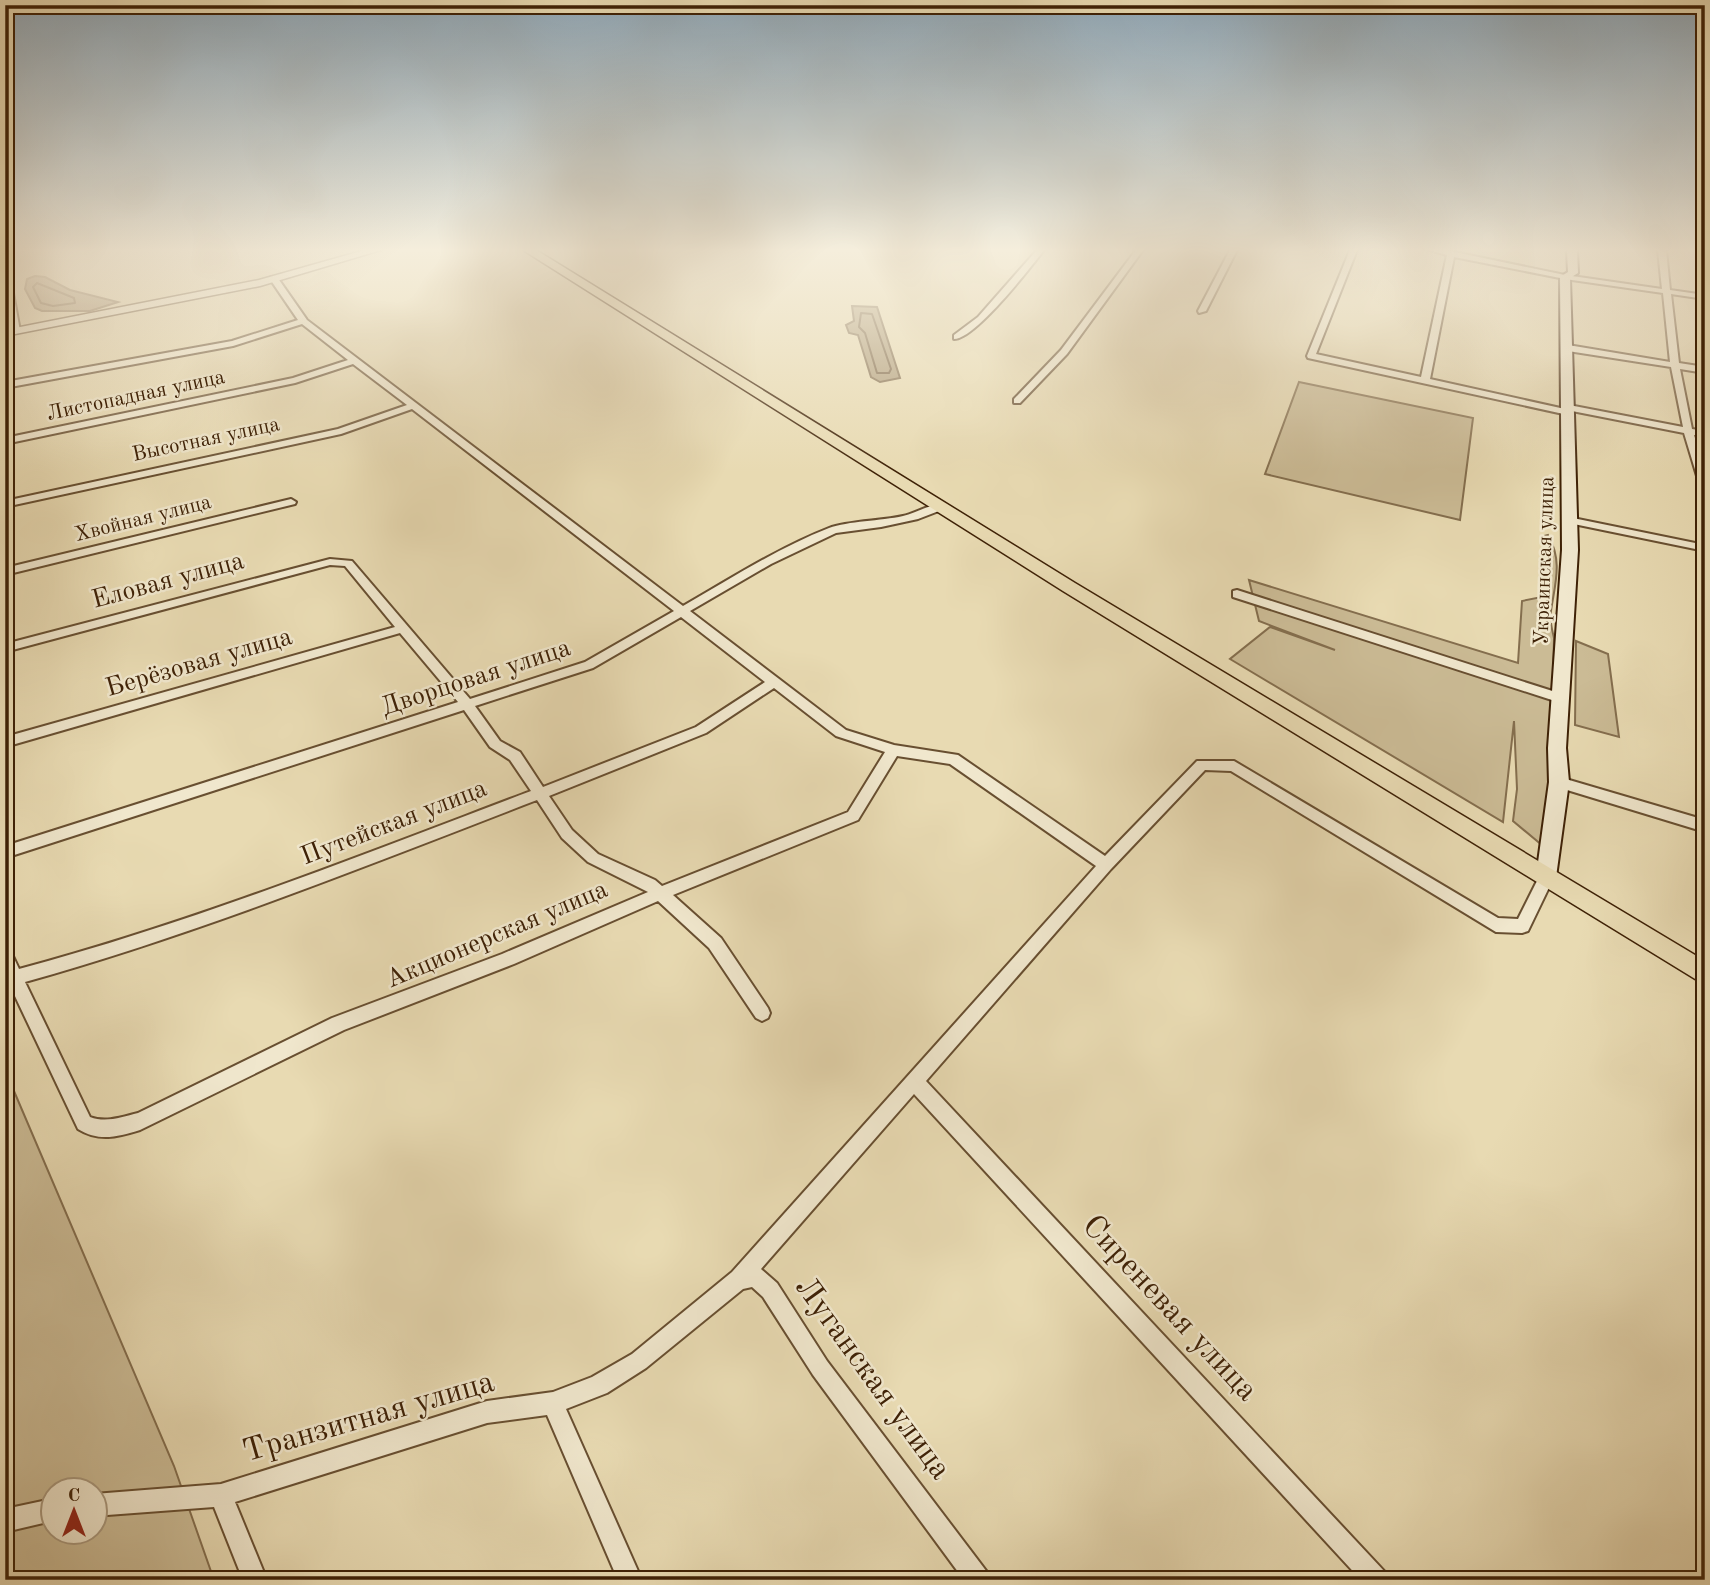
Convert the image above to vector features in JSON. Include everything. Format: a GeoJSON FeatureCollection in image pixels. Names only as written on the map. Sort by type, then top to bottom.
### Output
{"type":"FeatureCollection","features":[{"type":"Feature","properties":{"kind":"main road"},"geometry":{"type":"LineString","coordinates":[[647,324],[1069,587],[1705,974]]}},
{"type":"Feature","properties":{"kind":"main road","name":"Украинская улица"},"geometry":{"type":"LineString","coordinates":[[1546,877],[1559,782],[1560,698],[1570,550],[1567,324]]}},
{"type":"Feature","properties":{"kind":"street"},"geometry":{"type":"LineString","coordinates":[[10,332],[55,324]]}},
{"type":"Feature","properties":{"kind":"street"},"geometry":{"type":"LineString","coordinates":[[5,386],[233,342],[293,324]]}},
{"type":"Feature","properties":{"kind":"street"},"geometry":{"type":"LineString","coordinates":[[307,324],[841,733],[893,750],[953,759],[1106,865]]}},
{"type":"Feature","properties":{"kind":"street"},"geometry":{"type":"LineString","coordinates":[[957,337],[973,324]]}},
{"type":"Feature","properties":{"kind":"street"},"geometry":{"type":"LineString","coordinates":[[1017,401],[1069,346],[1085,324]]}},
{"type":"Feature","properties":{"kind":"street"},"geometry":{"type":"LineString","coordinates":[[1324,324],[1311,356],[1569,410],[1705,434]]}},
{"type":"Feature","properties":{"kind":"street"},"geometry":{"type":"LineString","coordinates":[[1425,380],[1437,324]]}},
{"type":"Feature","properties":{"kind":"street"},"geometry":{"type":"LineString","coordinates":[[1669,324],[1688,430],[1705,486]]}},
{"type":"Feature","properties":{"kind":"street"},"geometry":{"type":"LineString","coordinates":[[1568,348],[1705,370]]}},
{"type":"Feature","properties":{"kind":"street","name":"Листопадная улица"},"geometry":{"type":"LineString","coordinates":[[5,441],[295,380],[354,360]]}},
{"type":"Feature","properties":{"kind":"street","name":"Высотная улица"},"geometry":{"type":"LineString","coordinates":[[5,504],[341,431],[413,406]]}},
{"type":"Feature","properties":{"kind":"street","name":"Хвойная улица"},"geometry":{"type":"LineString","coordinates":[[5,572],[291,502]]}},
{"type":"Feature","properties":{"kind":"street","name":"Дворцовая улица"},"geometry":{"type":"LineString","coordinates":[[5,852],[589,665],[767,562],[834,530],[918,516],[940,507]]}},
{"type":"Feature","properties":{"kind":"street"},"geometry":{"type":"LineString","coordinates":[[1568,520],[1705,548]]}},
{"type":"Feature","properties":{"kind":"street","name":"Еловая улица"},"geometry":{"type":"LineString","coordinates":[[5,648],[330,562],[342,562],[354,569],[404,628]]}},
{"type":"Feature","properties":{"kind":"street"},"geometry":{"type":"LineString","coordinates":[[1237,594],[1560,698]]}},
{"type":"Feature","properties":{"kind":"street"},"geometry":{"type":"LineString","coordinates":[[404,628],[467,704],[495,744],[515,756],[567,834],[593,858],[650,884],[716,943],[762,1013]]}},
{"type":"Feature","properties":{"kind":"street","name":"Берёзовая улица"},"geometry":{"type":"LineString","coordinates":[[5,742],[404,628]]}},
{"type":"Feature","properties":{"kind":"street","name":"Путейская улица"},"geometry":{"type":"LineString","coordinates":[[17,977],[97,956],[226,912],[540,794],[701,730],[774,682]]}},
{"type":"Feature","properties":{"kind":"street","name":"Акционерская улица"},"geometry":{"type":"LineString","coordinates":[[17,977],[84,1123],[92,1129],[112,1129],[140,1121],[338,1024],[508,959],[660,893],[853,816],[893,750]]}},
{"type":"Feature","properties":{"kind":"street"},"geometry":{"type":"LineString","coordinates":[[630,1580],[552,1403],[599,1385],[639,1361],[739,1279],[1106,865],[1202,765],[1234,766],[1496,925],[1522,926],[1546,877]]}},
{"type":"Feature","properties":{"kind":"street"},"geometry":{"type":"LineString","coordinates":[[1559,782],[1705,826]]}},
{"type":"Feature","properties":{"kind":"street"},"geometry":{"type":"LineString","coordinates":[[5,957],[17,977]]}},
{"type":"Feature","properties":{"kind":"street","name":"Сиреневая улица"},"geometry":{"type":"LineString","coordinates":[[914,1081],[1377,1580]]}},
{"type":"Feature","properties":{"kind":"street","name":"Луганская улица"},"geometry":{"type":"LineString","coordinates":[[739,1279],[755,1278],[770,1290],[820,1368],[979,1580]]}},
{"type":"Feature","properties":{"kind":"street","name":"Транзитная улица"},"geometry":{"type":"LineString","coordinates":[[108,1504],[221,1495],[487,1412],[552,1403]]}},
{"type":"Feature","properties":{"kind":"street"},"geometry":{"type":"LineString","coordinates":[[221,1495],[255,1580]]}},
{"type":"Feature","properties":{"kind":"street"},"geometry":{"type":"LineString","coordinates":[[5,1521],[38,1513]]}},
{"type":"Feature","properties":{"kind":"shaded area"},"geometry":{"type":"Polygon","coordinates":[[[1299,382],[1473,418],[1460,520],[1265,474],[1299,382]]]}},
{"type":"Feature","properties":{"kind":"shaded area"},"geometry":{"type":"Polygon","coordinates":[[[1548,535],[1557,563],[1550,617],[1554,638],[1549,851],[1513,821],[1517,789],[1514,721],[1503,822],[1230,659],[1270,627],[1335,650],[1259,621],[1249,580],[1518,663],[1522,601],[1542,597],[1544,536],[1548,535]]]}},
{"type":"Feature","properties":{"kind":"shaded area"},"geometry":{"type":"Polygon","coordinates":[[[1576,641],[1608,654],[1619,737],[1575,725],[1576,641]]]}},
{"type":"Feature","properties":{"kind":"shaded area"},"geometry":{"type":"Polygon","coordinates":[[[5,1070],[174,1466],[214,1580],[5,1580],[5,1070]]]}},
{"type":"Feature","properties":{"kind":"water"},"geometry":{"type":"Polygon","coordinates":[[[882,324],[900,378],[880,382],[871,377],[858,335],[849,333],[846,325],[882,324]]]}}]}
